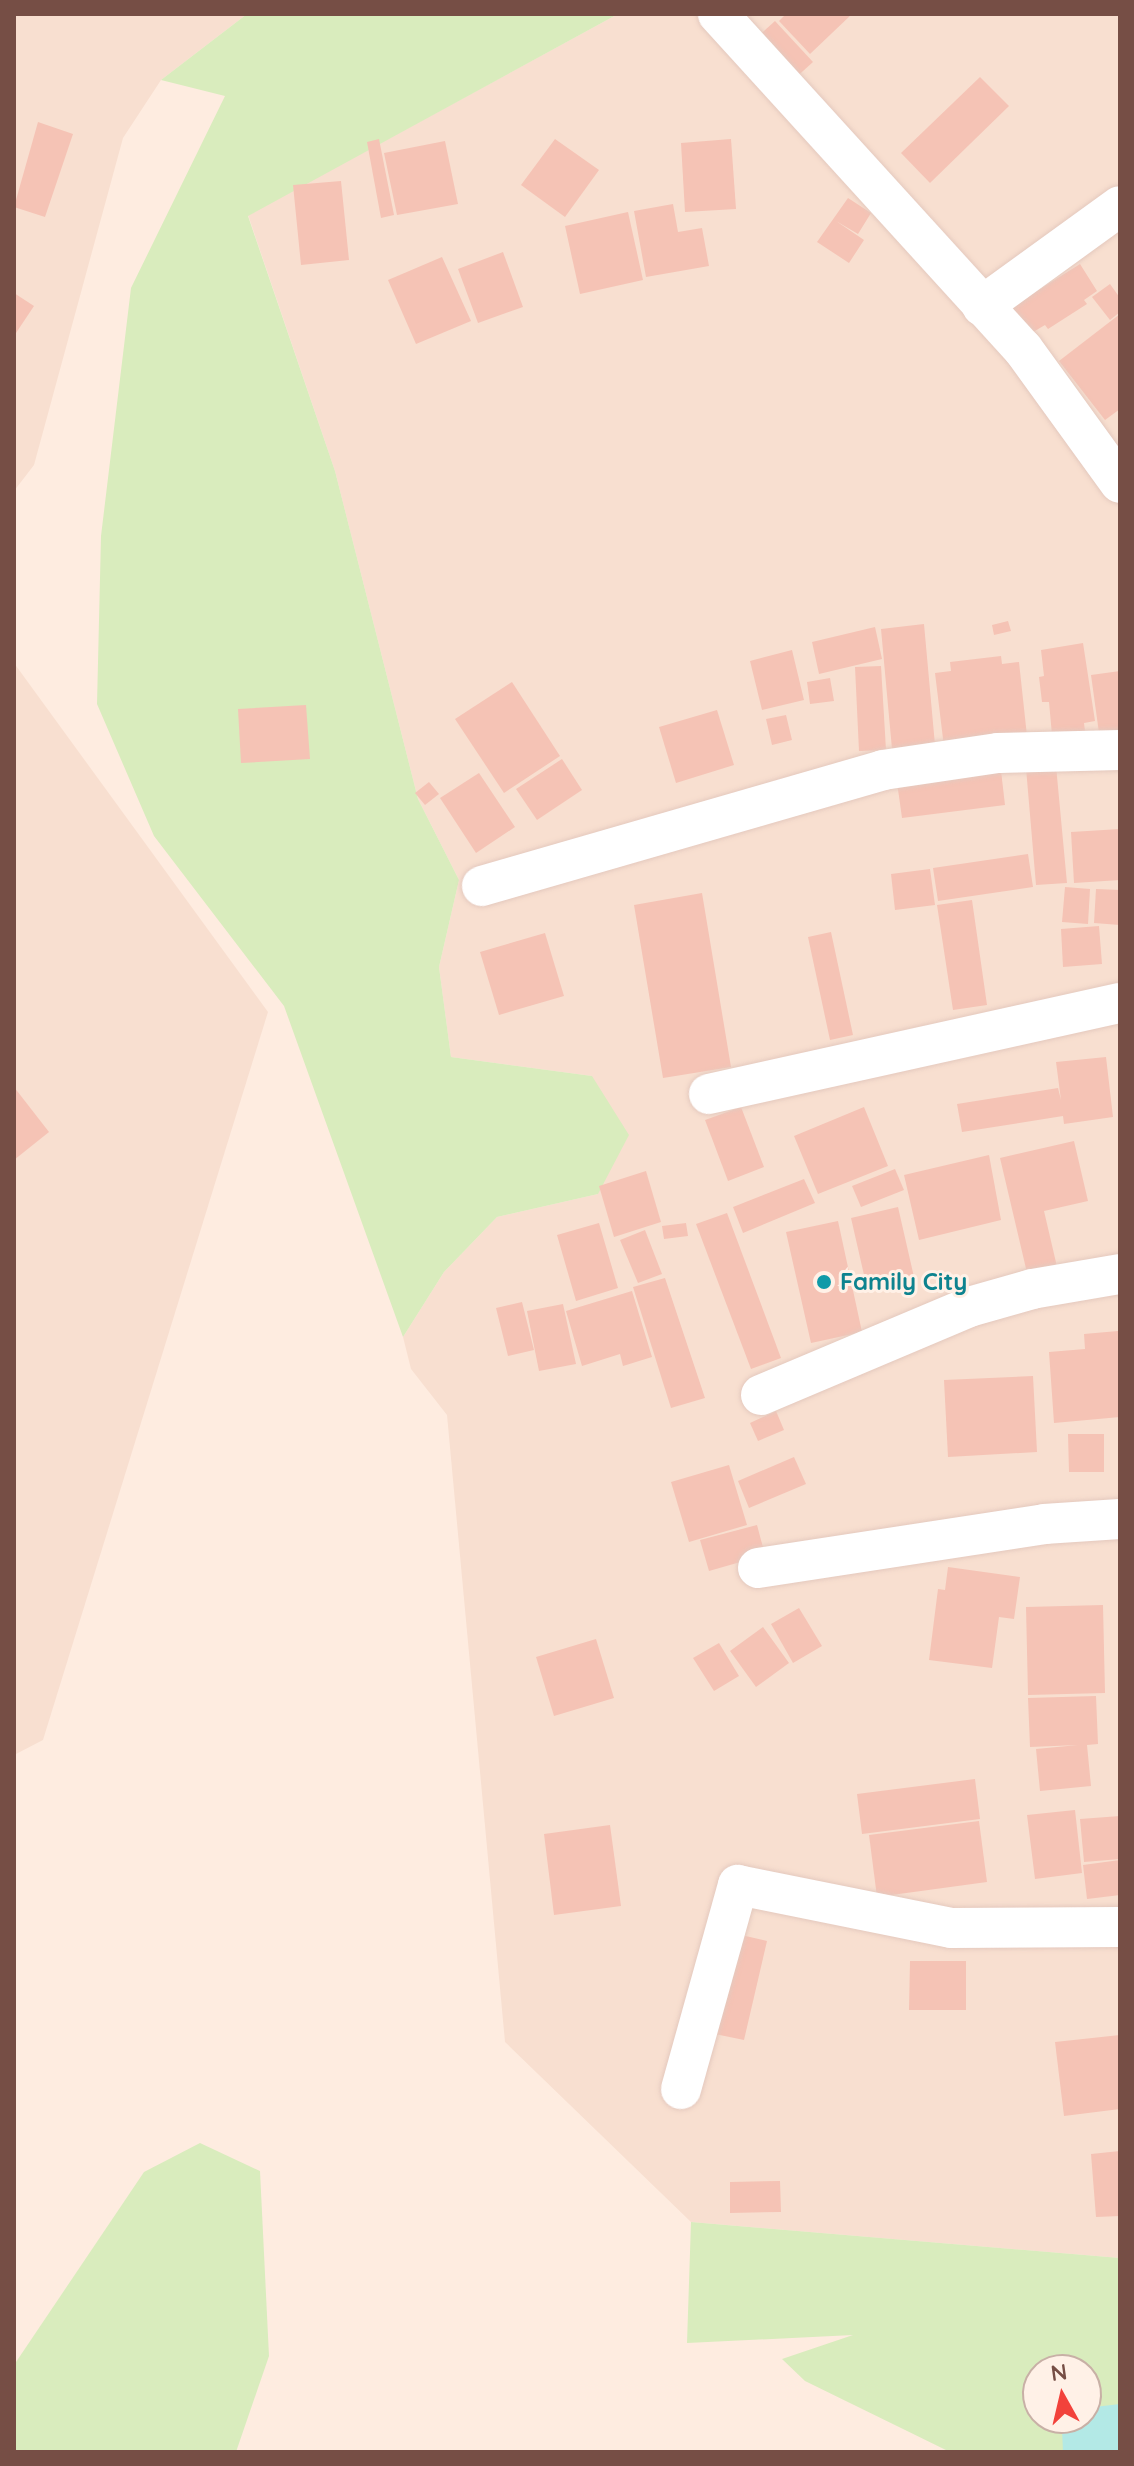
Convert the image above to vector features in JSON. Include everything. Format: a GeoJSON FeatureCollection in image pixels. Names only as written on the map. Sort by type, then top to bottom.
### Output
{"type":"FeatureCollection","features":[{"type":"Feature","properties":{"kind":"street"},"geometry":{"type":"LineString","coordinates":[[718,14],[1053,387],[1120,483]]}},
{"type":"Feature","properties":{"kind":"street"},"geometry":{"type":"LineString","coordinates":[[982,306],[1120,206]]}},
{"type":"Feature","properties":{"kind":"street"},"geometry":{"type":"LineString","coordinates":[[482,886],[883,770],[998,753],[1120,750]]}},
{"type":"Feature","properties":{"kind":"street"},"geometry":{"type":"LineString","coordinates":[[709,1094],[1120,1003]]}},
{"type":"Feature","properties":{"kind":"street"},"geometry":{"type":"LineString","coordinates":[[761,1395],[980,1304],[1120,1274]]}},
{"type":"Feature","properties":{"kind":"street"},"geometry":{"type":"LineString","coordinates":[[758,1568],[1044,1524],[1120,1519]]}},
{"type":"Feature","properties":{"kind":"street"},"geometry":{"type":"LineString","coordinates":[[681,2089],[738,1885],[951,1928],[1120,1927]]}},
{"type":"Feature","properties":{"kind":"shaded area"},"geometry":{"type":"Polygon","coordinates":[[[14,14],[247,14],[161,80],[123,138],[34,465],[14,491],[14,14]]]}},
{"type":"Feature","properties":{"kind":"shaded area"},"geometry":{"type":"Polygon","coordinates":[[[618,14],[1120,14],[1120,2258],[691,2222],[505,2042],[447,1415],[411,1369],[403,1337],[444,1272],[497,1217],[598,1194],[592,1076],[451,1057],[439,967],[459,880],[418,799],[335,471],[248,215],[618,14]]]}},
{"type":"Feature","properties":{"kind":"shaded area"},"geometry":{"type":"Polygon","coordinates":[[[14,663],[268,1012],[43,1740],[14,1755],[14,663]]]}},
{"type":"Feature","properties":{"kind":"green space"},"geometry":{"type":"Polygon","coordinates":[[[247,14],[618,14],[248,216],[335,471],[418,799],[459,880],[439,967],[451,1057],[592,1076],[629,1135],[598,1194],[497,1217],[444,1272],[403,1337],[284,1006],[154,836],[97,704],[101,536],[131,288],[225,96],[161,80],[247,14]]]}},
{"type":"Feature","properties":{"kind":"green space"},"geometry":{"type":"Polygon","coordinates":[[[200,2143],[260,2171],[269,2356],[236,2452],[14,2452],[14,2365],[144,2172],[200,2143]]]}},
{"type":"Feature","properties":{"kind":"green space"},"geometry":{"type":"Polygon","coordinates":[[[691,2222],[1120,2258],[1120,2452],[950,2452],[805,2381],[782,2359],[853,2335],[687,2343],[691,2222]]]}},
{"type":"Feature","properties":{"kind":"water"},"geometry":{"type":"Polygon","coordinates":[[[1120,2404],[1120,2452],[1063,2452],[1062,2434],[1102,2434],[1102,2406],[1120,2404]]]}},
{"type":"Feature","properties":{"kind":"building"},"geometry":{"type":"Polygon","coordinates":[[[786,14],[852,14],[810,54],[779,21],[786,14]]]}},
{"type":"Feature","properties":{"kind":"building"},"geometry":{"type":"Polygon","coordinates":[[[775,21],[813,62],[792,81],[754,40],[775,21]]]}},
{"type":"Feature","properties":{"kind":"building"},"geometry":{"type":"Polygon","coordinates":[[[980,77],[1009,106],[930,183],[901,153],[980,77]]]}},
{"type":"Feature","properties":{"kind":"building"},"geometry":{"type":"Polygon","coordinates":[[[38,122],[73,134],[45,217],[14,207],[38,122]]]}},
{"type":"Feature","properties":{"kind":"building"},"geometry":{"type":"Polygon","coordinates":[[[379,139],[394,215],[381,218],[367,142],[379,139]]]}},
{"type":"Feature","properties":{"kind":"building"},"geometry":{"type":"Polygon","coordinates":[[[555,139],[599,170],[565,217],[521,185],[555,139]]]}},
{"type":"Feature","properties":{"kind":"building"},"geometry":{"type":"Polygon","coordinates":[[[731,139],[736,209],[685,212],[681,143],[731,139]]]}},
{"type":"Feature","properties":{"kind":"building"},"geometry":{"type":"Polygon","coordinates":[[[445,141],[458,204],[397,215],[384,153],[445,141]]]}},
{"type":"Feature","properties":{"kind":"building"},"geometry":{"type":"Polygon","coordinates":[[[341,181],[349,260],[301,265],[293,185],[341,181]]]}},
{"type":"Feature","properties":{"kind":"building"},"geometry":{"type":"Polygon","coordinates":[[[848,198],[871,213],[858,234],[836,221],[864,240],[849,263],[817,242],[848,198]]]}},
{"type":"Feature","properties":{"kind":"building"},"geometry":{"type":"Polygon","coordinates":[[[673,204],[678,232],[702,228],[709,266],[646,277],[634,211],[673,204]]]}},
{"type":"Feature","properties":{"kind":"building"},"geometry":{"type":"Polygon","coordinates":[[[628,212],[643,280],[580,294],[565,226],[628,212]]]}},
{"type":"Feature","properties":{"kind":"building"},"geometry":{"type":"Polygon","coordinates":[[[503,252],[523,307],[478,323],[458,269],[503,252]]]}},
{"type":"Feature","properties":{"kind":"building"},"geometry":{"type":"Polygon","coordinates":[[[442,257],[471,321],[416,344],[388,280],[442,257]]]}},
{"type":"Feature","properties":{"kind":"building"},"geometry":{"type":"Polygon","coordinates":[[[1080,264],[1097,291],[1084,300],[1087,304],[1048,329],[1045,325],[1028,335],[1010,308],[1080,264]]]}},
{"type":"Feature","properties":{"kind":"building"},"geometry":{"type":"Polygon","coordinates":[[[1110,284],[1120,298],[1120,312],[1110,320],[1092,297],[1110,284]]]}},
{"type":"Feature","properties":{"kind":"building"},"geometry":{"type":"Polygon","coordinates":[[[14,293],[34,306],[14,336],[14,293]]]}},
{"type":"Feature","properties":{"kind":"building"},"geometry":{"type":"Polygon","coordinates":[[[1120,314],[1120,409],[1105,420],[1059,361],[1120,314]]]}},
{"type":"Feature","properties":{"kind":"building"},"geometry":{"type":"Polygon","coordinates":[[[1008,621],[1011,631],[994,635],[992,625],[1008,621]]]}},
{"type":"Feature","properties":{"kind":"building"},"geometry":{"type":"Polygon","coordinates":[[[924,624],[936,756],[893,760],[881,629],[924,624]]]}},
{"type":"Feature","properties":{"kind":"building"},"geometry":{"type":"Polygon","coordinates":[[[875,627],[882,659],[819,674],[812,642],[875,627]]]}},
{"type":"Feature","properties":{"kind":"building"},"geometry":{"type":"Polygon","coordinates":[[[1083,643],[1095,721],[1084,723],[1086,740],[1053,746],[1049,702],[1042,702],[1039,677],[1044,676],[1041,650],[1083,643]]]}},
{"type":"Feature","properties":{"kind":"building"},"geometry":{"type":"Polygon","coordinates":[[[792,650],[804,700],[762,710],[750,661],[792,650]]]}},
{"type":"Feature","properties":{"kind":"building"},"geometry":{"type":"Polygon","coordinates":[[[1001,656],[1002,664],[1019,662],[1027,736],[944,747],[935,673],[951,671],[950,662],[1001,656]]]}},
{"type":"Feature","properties":{"kind":"building"},"geometry":{"type":"Polygon","coordinates":[[[881,666],[886,750],[859,751],[855,667],[881,666]]]}},
{"type":"Feature","properties":{"kind":"building"},"geometry":{"type":"Polygon","coordinates":[[[1120,671],[1120,730],[1099,733],[1091,675],[1120,671]]]}},
{"type":"Feature","properties":{"kind":"building"},"geometry":{"type":"Polygon","coordinates":[[[830,678],[834,701],[810,704],[807,682],[830,678]]]}},
{"type":"Feature","properties":{"kind":"building"},"geometry":{"type":"Polygon","coordinates":[[[512,682],[560,756],[504,793],[455,719],[512,682]]]}},
{"type":"Feature","properties":{"kind":"building"},"geometry":{"type":"Polygon","coordinates":[[[306,705],[310,759],[241,763],[238,709],[306,705]]]}},
{"type":"Feature","properties":{"kind":"building"},"geometry":{"type":"Polygon","coordinates":[[[717,710],[734,765],[676,783],[659,727],[717,710]]]}},
{"type":"Feature","properties":{"kind":"building"},"geometry":{"type":"Polygon","coordinates":[[[786,715],[792,740],[772,745],[766,719],[786,715]]]}},
{"type":"Feature","properties":{"kind":"building"},"geometry":{"type":"Polygon","coordinates":[[[562,759],[582,790],[537,820],[516,789],[562,759]]]}},
{"type":"Feature","properties":{"kind":"building"},"geometry":{"type":"Polygon","coordinates":[[[1000,762],[1005,805],[902,818],[896,775],[1000,762]]]}},
{"type":"Feature","properties":{"kind":"building"},"geometry":{"type":"Polygon","coordinates":[[[1056,766],[1067,883],[1036,885],[1026,768],[1056,766]]]}},
{"type":"Feature","properties":{"kind":"building"},"geometry":{"type":"Polygon","coordinates":[[[479,773],[515,827],[476,853],[440,798],[479,773]]]}},
{"type":"Feature","properties":{"kind":"building"},"geometry":{"type":"Polygon","coordinates":[[[429,782],[439,794],[425,805],[415,793],[429,782]]]}},
{"type":"Feature","properties":{"kind":"building"},"geometry":{"type":"Polygon","coordinates":[[[1120,829],[1120,880],[1074,883],[1071,832],[1120,829]]]}},
{"type":"Feature","properties":{"kind":"building"},"geometry":{"type":"Polygon","coordinates":[[[1028,854],[1033,887],[938,901],[933,868],[1028,854]]]}},
{"type":"Feature","properties":{"kind":"building"},"geometry":{"type":"Polygon","coordinates":[[[930,869],[935,905],[895,910],[891,874],[930,869]]]}},
{"type":"Feature","properties":{"kind":"building"},"geometry":{"type":"Polygon","coordinates":[[[1065,887],[1090,889],[1088,924],[1062,922],[1065,887]]]}},
{"type":"Feature","properties":{"kind":"building"},"geometry":{"type":"Polygon","coordinates":[[[1096,889],[1120,890],[1120,925],[1094,923],[1096,889]]]}},
{"type":"Feature","properties":{"kind":"building"},"geometry":{"type":"Polygon","coordinates":[[[702,893],[731,1067],[663,1078],[634,905],[702,893]]]}},
{"type":"Feature","properties":{"kind":"building"},"geometry":{"type":"Polygon","coordinates":[[[972,900],[987,1005],[953,1010],[937,905],[972,900]]]}},
{"type":"Feature","properties":{"kind":"building"},"geometry":{"type":"Polygon","coordinates":[[[1099,926],[1102,964],[1063,967],[1061,929],[1099,926]]]}},
{"type":"Feature","properties":{"kind":"building"},"geometry":{"type":"Polygon","coordinates":[[[831,932],[853,1035],[830,1040],[808,937],[831,932]]]}},
{"type":"Feature","properties":{"kind":"building"},"geometry":{"type":"Polygon","coordinates":[[[545,933],[564,996],[499,1015],[480,952],[545,933]]]}},
{"type":"Feature","properties":{"kind":"building"},"geometry":{"type":"Polygon","coordinates":[[[1106,1057],[1113,1117],[1064,1124],[1063,1116],[962,1132],[957,1104],[1058,1088],[1061,1100],[1056,1062],[1106,1057]]]}},
{"type":"Feature","properties":{"kind":"building"},"geometry":{"type":"Polygon","coordinates":[[[14,1087],[49,1132],[14,1160],[14,1087]]]}},
{"type":"Feature","properties":{"kind":"building"},"geometry":{"type":"Polygon","coordinates":[[[741,1107],[764,1167],[728,1181],[705,1120],[741,1107]]]}},
{"type":"Feature","properties":{"kind":"building"},"geometry":{"type":"Polygon","coordinates":[[[864,1107],[888,1166],[818,1194],[794,1136],[864,1107]]]}},
{"type":"Feature","properties":{"kind":"building"},"geometry":{"type":"Polygon","coordinates":[[[1074,1141],[1088,1201],[1044,1211],[1058,1271],[1028,1277],[1000,1158],[1074,1141]]]}},
{"type":"Feature","properties":{"kind":"building"},"geometry":{"type":"Polygon","coordinates":[[[989,1155],[1001,1220],[919,1240],[904,1175],[989,1155]]]}},
{"type":"Feature","properties":{"kind":"building"},"geometry":{"type":"Polygon","coordinates":[[[895,1169],[904,1190],[861,1207],[852,1186],[895,1169]]]}},
{"type":"Feature","properties":{"kind":"building"},"geometry":{"type":"Polygon","coordinates":[[[646,1171],[661,1222],[614,1237],[599,1186],[646,1171]]]}},
{"type":"Feature","properties":{"kind":"building"},"geometry":{"type":"Polygon","coordinates":[[[804,1179],[815,1203],[743,1233],[733,1207],[804,1179]]]}},
{"type":"Feature","properties":{"kind":"building"},"geometry":{"type":"Polygon","coordinates":[[[898,1207],[914,1277],[867,1288],[851,1218],[898,1207]]]}},
{"type":"Feature","properties":{"kind":"building"},"geometry":{"type":"Polygon","coordinates":[[[727,1213],[781,1358],[751,1369],[696,1224],[727,1213]]]}},
{"type":"Feature","properties":{"kind":"building","name":"Family City"},"geometry":{"type":"Polygon","coordinates":[[[838,1221],[862,1332],[811,1343],[786,1232],[838,1221]]]}},
{"type":"Feature","properties":{"kind":"building"},"geometry":{"type":"Polygon","coordinates":[[[599,1223],[618,1288],[576,1301],[557,1235],[599,1223]]]}},
{"type":"Feature","properties":{"kind":"building"},"geometry":{"type":"Polygon","coordinates":[[[686,1223],[688,1236],[664,1239],[662,1226],[686,1223]]]}},
{"type":"Feature","properties":{"kind":"building"},"geometry":{"type":"Polygon","coordinates":[[[645,1230],[662,1274],[638,1283],[620,1240],[645,1230]]]}},
{"type":"Feature","properties":{"kind":"building"},"geometry":{"type":"Polygon","coordinates":[[[665,1278],[705,1398],[671,1408],[633,1287],[665,1278]]]}},
{"type":"Feature","properties":{"kind":"building"},"geometry":{"type":"Polygon","coordinates":[[[632,1291],[652,1357],[623,1366],[620,1354],[582,1366],[566,1311],[632,1291]]]}},
{"type":"Feature","properties":{"kind":"building"},"geometry":{"type":"Polygon","coordinates":[[[522,1302],[534,1350],[508,1356],[496,1308],[522,1302]]]}},
{"type":"Feature","properties":{"kind":"building"},"geometry":{"type":"Polygon","coordinates":[[[563,1304],[576,1364],[539,1371],[527,1311],[563,1304]]]}},
{"type":"Feature","properties":{"kind":"building"},"geometry":{"type":"Polygon","coordinates":[[[1118,1331],[1120,1417],[1054,1423],[1049,1352],[1085,1349],[1084,1334],[1118,1331]]]}},
{"type":"Feature","properties":{"kind":"building"},"geometry":{"type":"Polygon","coordinates":[[[1033,1376],[1037,1452],[948,1457],[944,1380],[1033,1376]]]}},
{"type":"Feature","properties":{"kind":"building"},"geometry":{"type":"Polygon","coordinates":[[[776,1411],[784,1430],[758,1441],[750,1423],[776,1411]]]}},
{"type":"Feature","properties":{"kind":"building"},"geometry":{"type":"Polygon","coordinates":[[[1068,1434],[1104,1434],[1104,1472],[1069,1472],[1068,1434]]]}},
{"type":"Feature","properties":{"kind":"building"},"geometry":{"type":"Polygon","coordinates":[[[794,1457],[806,1484],[749,1508],[738,1481],[794,1457]]]}},
{"type":"Feature","properties":{"kind":"building"},"geometry":{"type":"Polygon","coordinates":[[[729,1465],[747,1525],[689,1542],[671,1482],[729,1465]]]}},
{"type":"Feature","properties":{"kind":"building"},"geometry":{"type":"Polygon","coordinates":[[[757,1525],[765,1555],[709,1571],[700,1540],[757,1525]]]}},
{"type":"Feature","properties":{"kind":"building"},"geometry":{"type":"Polygon","coordinates":[[[948,1567],[1020,1577],[1014,1619],[999,1617],[992,1668],[929,1660],[938,1589],[945,1590],[948,1567]]]}},
{"type":"Feature","properties":{"kind":"building"},"geometry":{"type":"Polygon","coordinates":[[[1103,1605],[1105,1693],[1028,1695],[1026,1607],[1103,1605]]]}},
{"type":"Feature","properties":{"kind":"building"},"geometry":{"type":"Polygon","coordinates":[[[799,1608],[822,1646],[793,1663],[771,1624],[799,1608]]]}},
{"type":"Feature","properties":{"kind":"building"},"geometry":{"type":"Polygon","coordinates":[[[763,1627],[789,1663],[756,1687],[730,1651],[763,1627]]]}},
{"type":"Feature","properties":{"kind":"building"},"geometry":{"type":"Polygon","coordinates":[[[596,1639],[614,1698],[554,1716],[536,1657],[596,1639]]]}},
{"type":"Feature","properties":{"kind":"building"},"geometry":{"type":"Polygon","coordinates":[[[719,1643],[739,1676],[714,1691],[693,1658],[719,1643]]]}},
{"type":"Feature","properties":{"kind":"building"},"geometry":{"type":"Polygon","coordinates":[[[1096,1696],[1098,1744],[1087,1745],[1091,1786],[1040,1791],[1036,1749],[1078,1745],[1030,1747],[1028,1698],[1096,1696]]]}},
{"type":"Feature","properties":{"kind":"building"},"geometry":{"type":"Polygon","coordinates":[[[975,1779],[980,1819],[862,1834],[857,1794],[975,1779]]]}},
{"type":"Feature","properties":{"kind":"building"},"geometry":{"type":"Polygon","coordinates":[[[1075,1810],[1082,1873],[1035,1879],[1027,1815],[1075,1810]]]}},
{"type":"Feature","properties":{"kind":"building"},"geometry":{"type":"Polygon","coordinates":[[[1120,1816],[1120,1859],[1084,1862],[1080,1819],[1120,1816]]]}},
{"type":"Feature","properties":{"kind":"building"},"geometry":{"type":"Polygon","coordinates":[[[979,1821],[987,1882],[877,1897],[869,1835],[979,1821]]]}},
{"type":"Feature","properties":{"kind":"building"},"geometry":{"type":"Polygon","coordinates":[[[610,1825],[621,1906],[554,1915],[544,1834],[610,1825]]]}},
{"type":"Feature","properties":{"kind":"building"},"geometry":{"type":"Polygon","coordinates":[[[1120,1860],[1120,1895],[1087,1899],[1083,1865],[1120,1860]]]}},
{"type":"Feature","properties":{"kind":"building"},"geometry":{"type":"Polygon","coordinates":[[[737,1934],[767,1941],[744,2040],[715,2034],[737,1934]]]}},
{"type":"Feature","properties":{"kind":"building"},"geometry":{"type":"Polygon","coordinates":[[[910,1961],[966,1961],[966,2010],[909,2010],[910,1961]]]}},
{"type":"Feature","properties":{"kind":"building"},"geometry":{"type":"Polygon","coordinates":[[[1120,2035],[1120,2109],[1064,2116],[1055,2042],[1120,2035]]]}},
{"type":"Feature","properties":{"kind":"building"},"geometry":{"type":"Polygon","coordinates":[[[1120,2151],[1120,2216],[1096,2217],[1091,2154],[1120,2151]]]}},
{"type":"Feature","properties":{"kind":"building"},"geometry":{"type":"Polygon","coordinates":[[[780,2181],[781,2212],[730,2213],[730,2182],[780,2181]]]}},
{"type":"Feature","properties":{"kind":"place","name":"Family City"},"geometry":{"type":"Point","coordinates":[824,1282]}}]}
